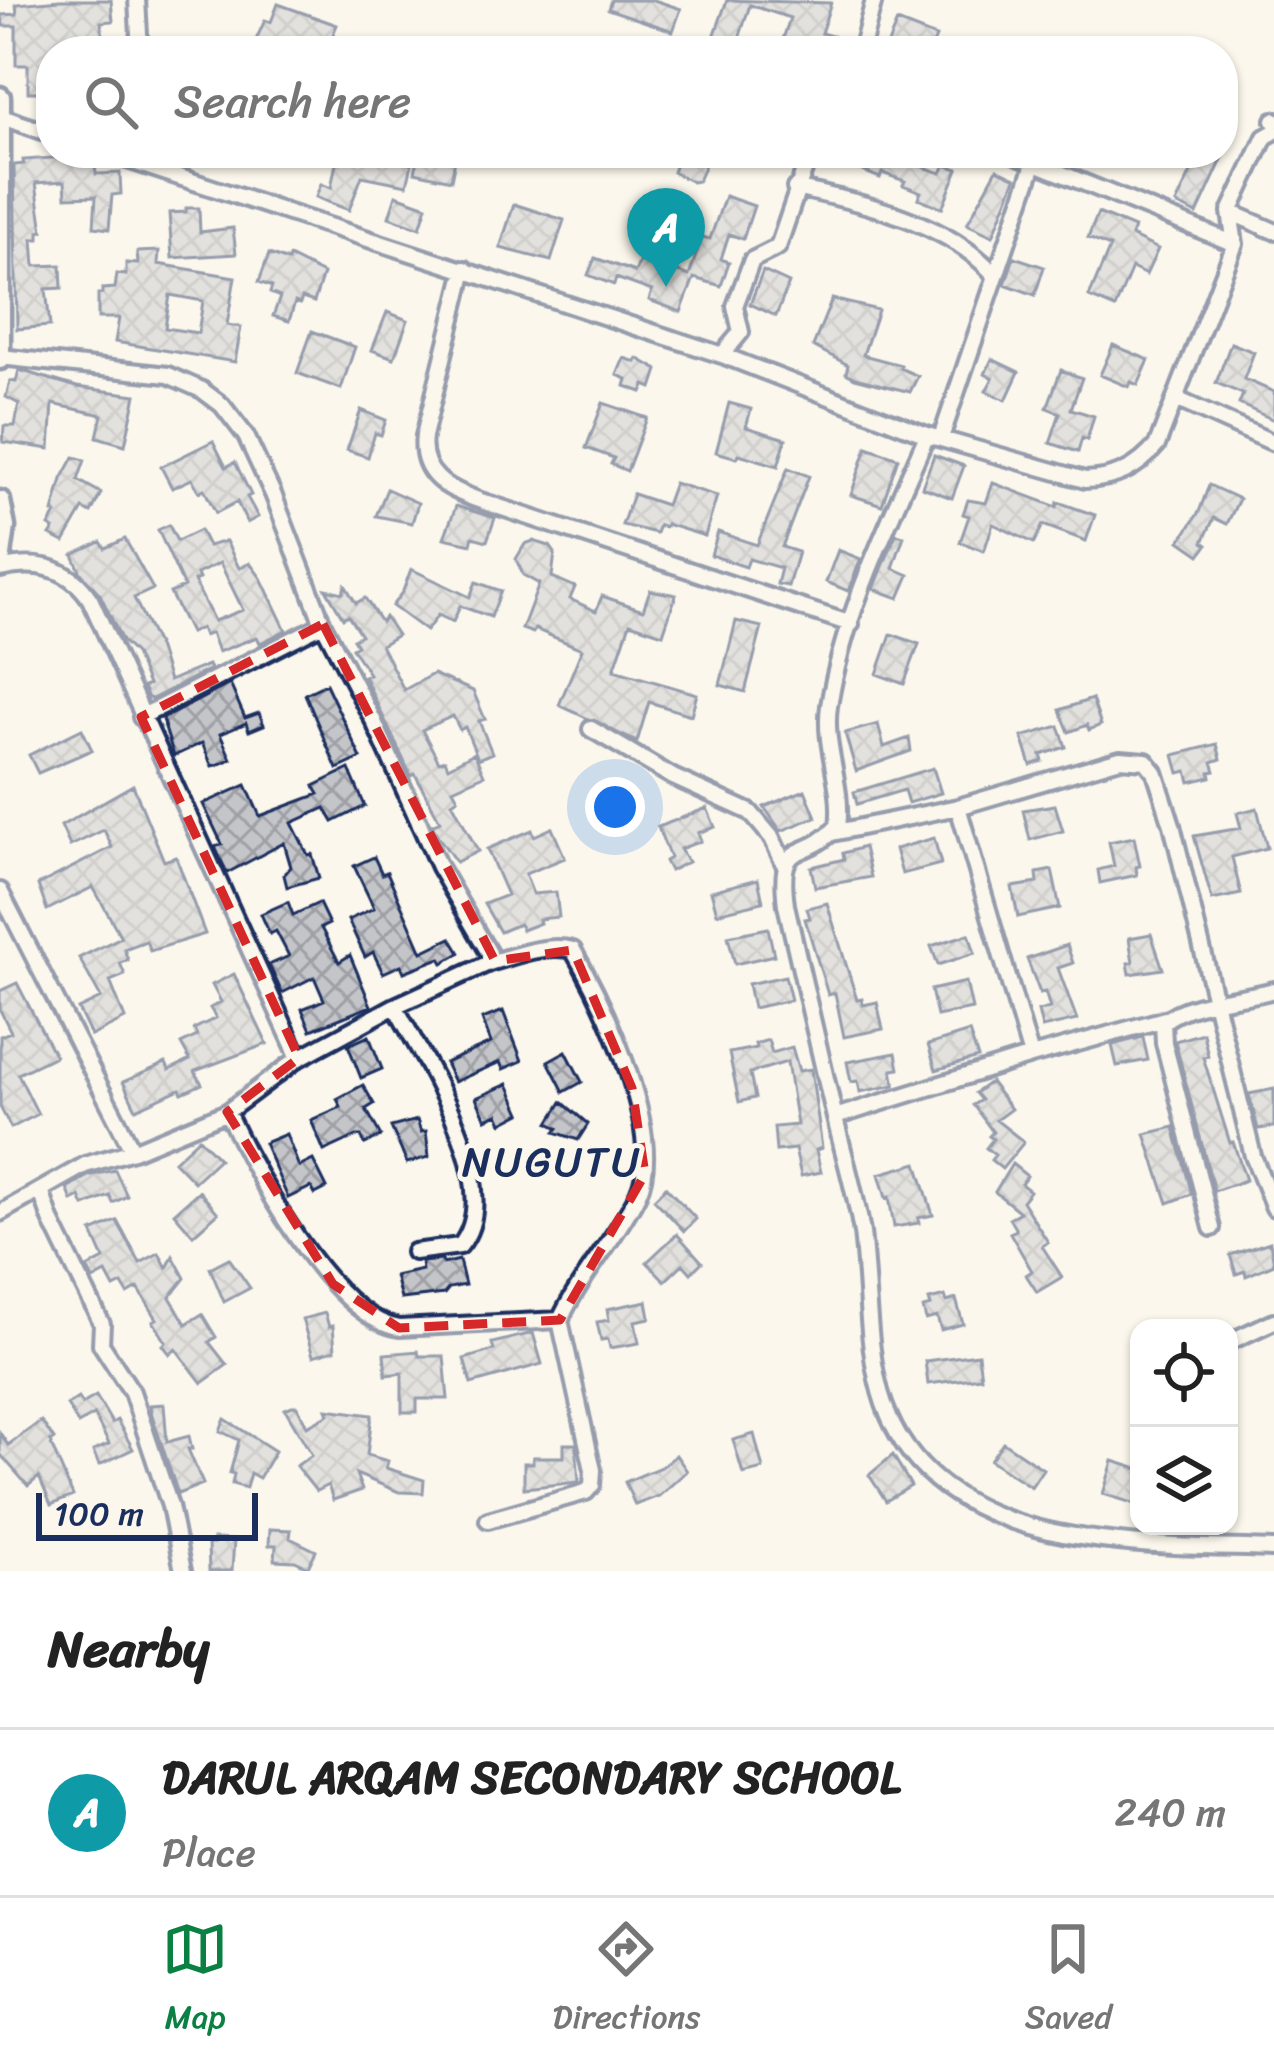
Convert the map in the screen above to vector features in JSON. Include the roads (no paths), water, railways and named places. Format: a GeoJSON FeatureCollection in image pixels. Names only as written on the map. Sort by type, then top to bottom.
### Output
{"type":"FeatureCollection","features":[{"type":"Feature","properties":{"kind":"street"},"geometry":{"type":"LineString","coordinates":[[137,0],[139,36]]}},
{"type":"Feature","properties":{"kind":"street"},"geometry":{"type":"LineString","coordinates":[[865,36],[874,0]]}},
{"type":"Feature","properties":{"kind":"street"},"geometry":{"type":"LineString","coordinates":[[36,126],[1,107],[0,358],[168,375],[222,405],[245,436],[273,494],[323,624],[374,722],[439,867],[486,946],[489,962]]}},
{"type":"Feature","properties":{"kind":"street"},"geometry":{"type":"LineString","coordinates":[[170,168],[722,355],[934,436],[1085,480],[1100,480],[1116,477],[1157,445],[1235,244],[1230,212],[1265,137],[1274,132]]}},
{"type":"Feature","properties":{"kind":"street"},"geometry":{"type":"LineString","coordinates":[[722,355],[741,332],[734,306],[752,260],[778,247],[804,168]]}},
{"type":"Feature","properties":{"kind":"street"},"geometry":{"type":"LineString","coordinates":[[832,833],[840,815],[828,741],[829,707],[851,623],[934,436],[1033,168]]}},
{"type":"Feature","properties":{"kind":"street"},"geometry":{"type":"LineString","coordinates":[[1044,168],[1235,244]]}},
{"type":"Feature","properties":{"kind":"street"},"geometry":{"type":"LineString","coordinates":[[795,188],[856,203],[941,235],[970,250],[994,274]]}},
{"type":"Feature","properties":{"kind":"street"},"geometry":{"type":"LineString","coordinates":[[1230,212],[1274,231]]}},
{"type":"Feature","properties":{"kind":"street"},"geometry":{"type":"LineString","coordinates":[[465,269],[424,436],[425,464],[433,475],[459,494],[851,623]]}},
{"type":"Feature","properties":{"kind":"street"},"geometry":{"type":"LineString","coordinates":[[1175,399],[1274,442]]}},
{"type":"Feature","properties":{"kind":"street"},"geometry":{"type":"LineString","coordinates":[[0,501],[5,527],[0,565],[40,566],[72,576],[81,586],[299,1058]]}},
{"type":"Feature","properties":{"kind":"street"},"geometry":{"type":"LineString","coordinates":[[141,717],[323,624]]}},
{"type":"Feature","properties":{"kind":"street"},"geometry":{"type":"LineString","coordinates":[[591,729],[673,777],[750,812],[772,838],[784,864],[786,905],[861,1229],[882,1399],[895,1432],[936,1481],[960,1500],[986,1511],[1098,1540],[1274,1549]]}},
{"type":"Feature","properties":{"kind":"street"},"geometry":{"type":"LineString","coordinates":[[784,864],[832,833],[958,807],[1120,759],[1146,761],[1155,772],[1172,825],[1253,1156],[1274,1208]]}},
{"type":"Feature","properties":{"kind":"street"},"geometry":{"type":"LineString","coordinates":[[958,807],[1031,1056]]}},
{"type":"Feature","properties":{"kind":"street"},"geometry":{"type":"LineString","coordinates":[[0,891],[8,927],[133,1151]]}},
{"type":"Feature","properties":{"kind":"street"},"geometry":{"type":"LineString","coordinates":[[0,1213],[85,1165],[133,1151],[227,1112],[299,1058],[489,962],[566,947],[573,950],[599,1000],[632,1088],[646,1166],[637,1196],[560,1320],[593,1470],[592,1485],[586,1492],[488,1520]]}},
{"type":"Feature","properties":{"kind":"street"},"geometry":{"type":"LineString","coordinates":[[835,1117],[1031,1056],[1135,1031],[1214,1003],[1274,990]]}},
{"type":"Feature","properties":{"kind":"street"},"geometry":{"type":"LineString","coordinates":[[395,1006],[468,1152],[477,1205],[474,1227],[460,1246],[414,1252]]}},
{"type":"Feature","properties":{"kind":"street"},"geometry":{"type":"LineString","coordinates":[[1165,1019],[1164,1043],[1211,1228]]}},
{"type":"Feature","properties":{"kind":"street"},"geometry":{"type":"LineString","coordinates":[[227,1112],[248,1157],[307,1251],[333,1284],[377,1321],[399,1328],[560,1320]]}},
{"type":"Feature","properties":{"kind":"street"},"geometry":{"type":"LineString","coordinates":[[41,1191],[102,1324],[103,1349],[121,1369],[132,1392],[170,1506],[183,1571]]}},
{"type":"Feature","properties":{"kind":"street"},"geometry":{"type":"LineString","coordinates":[[1238,1338],[1274,1321]]}},
{"type":"Feature","properties":{"kind":"place","name":"DARUL ARQAM SECONDARY SCHOOL"},"geometry":{"type":"Point","coordinates":[666,287]}},
{"type":"Feature","properties":{"kind":"district","name":"NUGUTU"},"geometry":{"type":"Point","coordinates":[552,1162]}}]}
